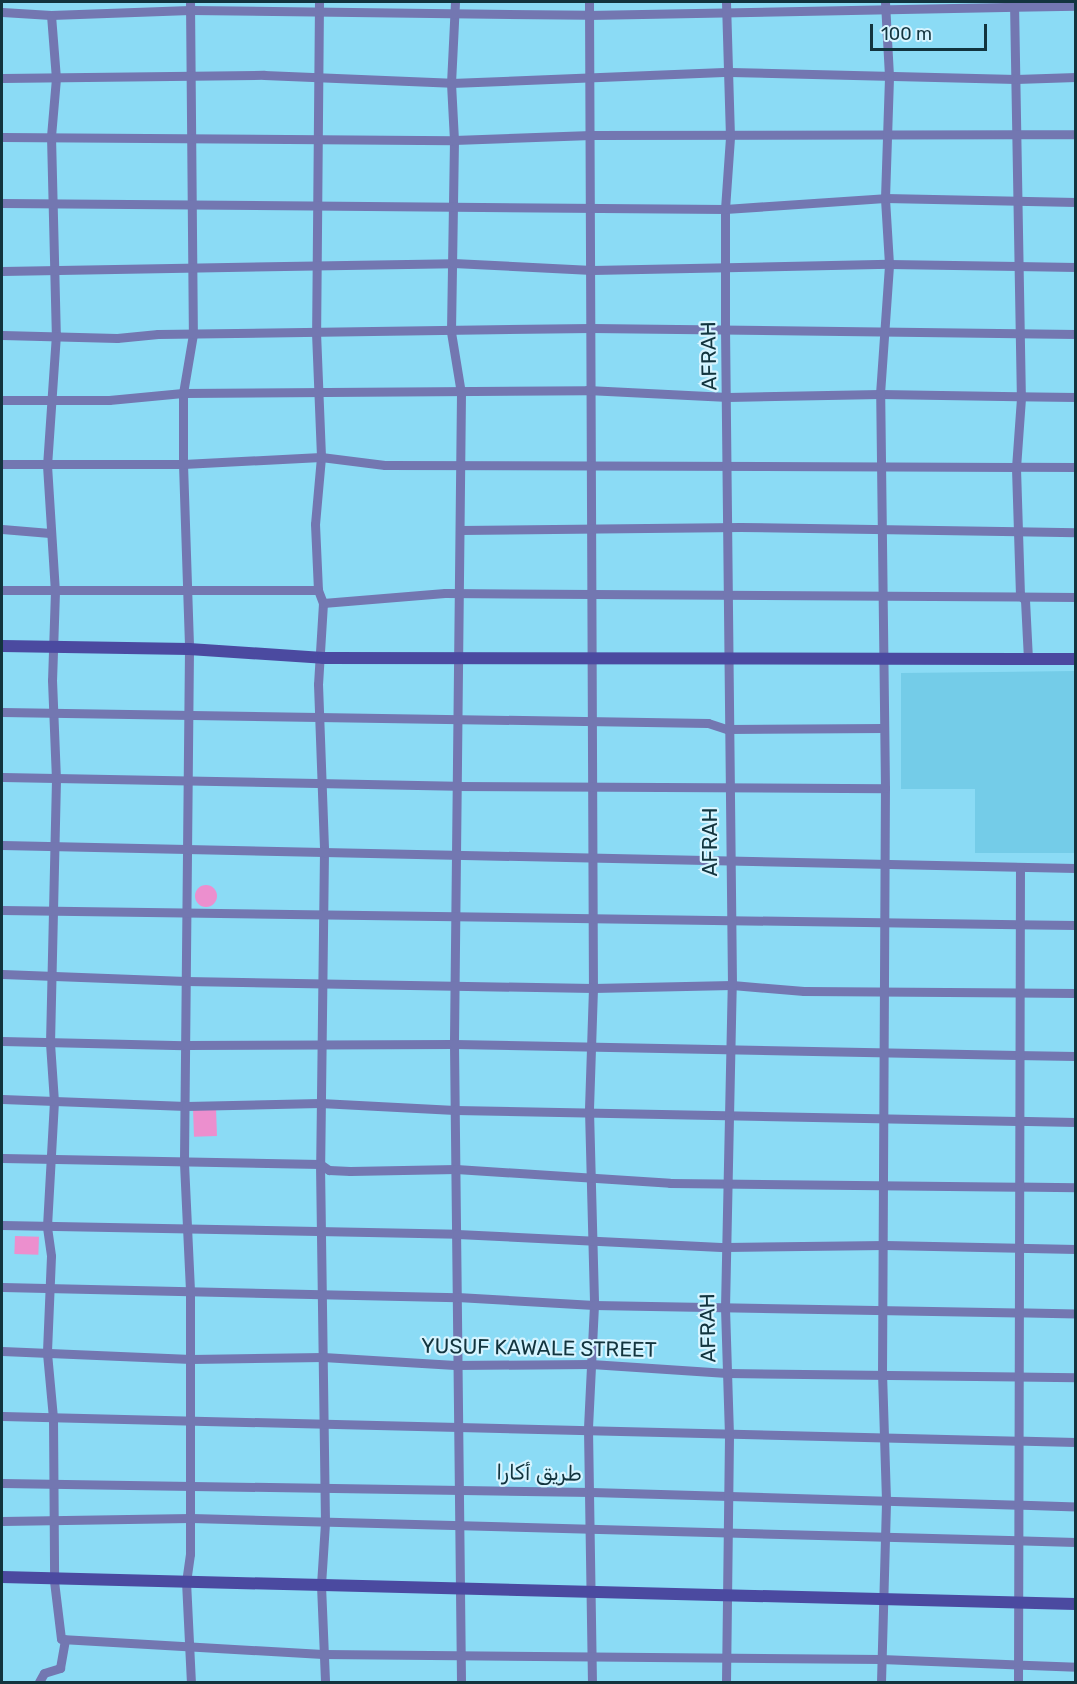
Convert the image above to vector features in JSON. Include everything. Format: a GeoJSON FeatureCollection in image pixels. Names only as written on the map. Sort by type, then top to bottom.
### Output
{"type":"FeatureCollection","features":[{"type":"Feature","properties":{"kind":"street"},"geometry":{"type":"LineString","coordinates":[[318,2],[319,140],[316,205],[316,332],[321,457],[315,524],[318,590],[323,603],[323,658],[318,684],[324,851],[320,1164],[324,1294],[323,1489],[326,1523],[321,1585],[326,1683]]}},
{"type":"Feature","properties":{"kind":"street"},"geometry":{"type":"LineString","coordinates":[[455,2],[451,83],[454,140],[451,332],[461,393],[462,465],[455,786],[458,918],[454,1044],[457,1234],[455,1365],[462,1490],[461,1683]]}},
{"type":"Feature","properties":{"kind":"street"},"geometry":{"type":"LineString","coordinates":[[589,2],[592,270],[587,390],[591,531],[593,988],[589,1110],[594,1305],[588,1429],[591,1492],[592,1683]]}},
{"type":"Feature","properties":{"kind":"street","name":"AFRAH"},"geometry":{"type":"LineString","coordinates":[[726,2],[730,72],[730,137],[725,209],[728,266],[725,330],[729,527],[728,922],[732,985],[728,1049],[725,1308],[729,1436],[727,1532],[729,1597],[725,1657],[726,1683]]}},
{"type":"Feature","properties":{"kind":"street"},"geometry":{"type":"LineString","coordinates":[[881,1683],[884,1598],[883,1537],[886,1500],[882,1375],[885,1309],[883,991],[885,788],[880,394],[890,264],[885,198],[885,135],[889,76],[885,2]]}},
{"type":"Feature","properties":{"kind":"street"},"geometry":{"type":"LineString","coordinates":[[1014,3],[1020,204],[1017,266],[1021,398],[1016,468],[1020,595],[1025,600],[1028,659]]}},
{"type":"Feature","properties":{"kind":"street"},"geometry":{"type":"LineString","coordinates":[[2,12],[190,6],[455,16],[885,12],[1014,3],[1076,6]]}},
{"type":"Feature","properties":{"kind":"street"},"geometry":{"type":"LineString","coordinates":[[190,6],[192,75],[188,140],[189,267],[193,334],[183,393],[183,464],[185,589],[189,649],[186,717],[184,1163],[191,1359],[189,1419],[191,1518],[186,1581],[191,1683]]}},
{"type":"Feature","properties":{"kind":"street"},"geometry":{"type":"LineString","coordinates":[[47,9],[56,78],[51,136],[56,334],[49,399],[52,430],[46,465],[55,591],[52,646],[56,779],[55,910],[50,1043],[54,1101],[47,1227],[51,1256],[47,1353],[53,1419],[54,1581],[57,1633],[65,1639],[323,1654],[592,1654],[881,1659],[1076,1667]]}},
{"type":"Feature","properties":{"kind":"street"},"geometry":{"type":"LineString","coordinates":[[2,78],[192,75],[451,83],[590,80],[730,72],[1016,79],[1076,77]]}},
{"type":"Feature","properties":{"kind":"street"},"geometry":{"type":"LineString","coordinates":[[2,137],[454,140],[591,135],[730,137],[1076,134]]}},
{"type":"Feature","properties":{"kind":"street"},"geometry":{"type":"LineString","coordinates":[[2,203],[54,206],[453,205],[725,209],[885,198],[1020,204],[1076,202]]}},
{"type":"Feature","properties":{"kind":"street"},"geometry":{"type":"LineString","coordinates":[[2,271],[189,267],[316,268],[453,264],[592,270],[890,264],[1076,267]]}},
{"type":"Feature","properties":{"kind":"street"},"geometry":{"type":"LineString","coordinates":[[2,335],[56,334],[117,338],[193,334],[451,332],[591,328],[1076,334]]}},
{"type":"Feature","properties":{"kind":"street"},"geometry":{"type":"LineString","coordinates":[[2,400],[108,400],[183,393],[461,393],[587,390],[728,397],[880,394],[1021,398],[1076,397]]}},
{"type":"Feature","properties":{"kind":"street"},"geometry":{"type":"LineString","coordinates":[[2,464],[183,464],[321,457],[386,465],[1076,467]]}},
{"type":"Feature","properties":{"kind":"street"},"geometry":{"type":"LineString","coordinates":[[460,530],[591,531],[729,527],[1076,532]]}},
{"type":"Feature","properties":{"kind":"street"},"geometry":{"type":"LineString","coordinates":[[2,530],[51,533]]}},
{"type":"Feature","properties":{"kind":"street"},"geometry":{"type":"LineString","coordinates":[[2,590],[318,590]]}},
{"type":"Feature","properties":{"kind":"street"},"geometry":{"type":"LineString","coordinates":[[323,603],[459,594],[1076,597]]}},
{"type":"Feature","properties":{"kind":"street"},"geometry":{"type":"LineString","coordinates":[[2,646],[189,649],[323,658],[458,655],[728,661],[1076,659]]}},
{"type":"Feature","properties":{"kind":"street"},"geometry":{"type":"LineString","coordinates":[[2,712],[55,715],[456,722],[708,723],[727,729],[884,728]]}},
{"type":"Feature","properties":{"kind":"street"},"geometry":{"type":"LineString","coordinates":[[2,777],[186,783],[885,788]]}},
{"type":"Feature","properties":{"kind":"street"},"geometry":{"type":"LineString","coordinates":[[2,844],[187,847],[458,857],[728,858],[1076,868]]}},
{"type":"Feature","properties":{"kind":"street"},"geometry":{"type":"LineString","coordinates":[[1018,1683],[1020,992],[1018,925],[1020,868]]}},
{"type":"Feature","properties":{"kind":"street"},"geometry":{"type":"LineString","coordinates":[[2,910],[186,915],[323,914],[728,922],[884,921],[1076,925]]}},
{"type":"Feature","properties":{"kind":"street"},"geometry":{"type":"LineString","coordinates":[[2,974],[186,981],[455,982],[593,988],[732,985],[804,991],[1076,993]]}},
{"type":"Feature","properties":{"kind":"street"},"geometry":{"type":"LineString","coordinates":[[2,1041],[184,1046],[322,1043],[454,1044],[1019,1057],[1076,1056]]}},
{"type":"Feature","properties":{"kind":"street"},"geometry":{"type":"LineString","coordinates":[[2,1099],[186,1106],[320,1103],[455,1110],[589,1110],[1018,1123],[1076,1122]]}},
{"type":"Feature","properties":{"kind":"street"},"geometry":{"type":"LineString","coordinates":[[2,1158],[320,1164],[329,1170],[351,1171],[456,1169],[590,1180],[1018,1188],[1076,1187]]}},
{"type":"Feature","properties":{"kind":"street"},"geometry":{"type":"LineString","coordinates":[[2,1225],[457,1234],[726,1247],[885,1245],[1076,1248]]}},
{"type":"Feature","properties":{"kind":"street"},"geometry":{"type":"LineString","coordinates":[[2,1287],[457,1297],[594,1305],[1076,1313]]}},
{"type":"Feature","properties":{"kind":"street","name":"YUSUF KAWALE STREET"},"geometry":{"type":"LineString","coordinates":[[2,1351],[191,1359],[323,1357],[455,1365],[591,1364],[727,1373],[1076,1377]]}},
{"type":"Feature","properties":{"kind":"street"},"geometry":{"type":"LineString","coordinates":[[2,1416],[53,1419],[189,1419],[588,1429],[729,1436],[1076,1442]]}},
{"type":"Feature","properties":{"kind":"street","name":"طريق أكارا"},"geometry":{"type":"LineString","coordinates":[[2,1484],[54,1487],[190,1484],[323,1489],[591,1492],[1076,1506]]}},
{"type":"Feature","properties":{"kind":"street"},"geometry":{"type":"LineString","coordinates":[[2,1521],[54,1522],[191,1518],[1076,1542]]}},
{"type":"Feature","properties":{"kind":"street"},"geometry":{"type":"LineString","coordinates":[[2,1577],[54,1581],[186,1581],[590,1590],[729,1597],[884,1598],[1076,1604]]}},
{"type":"Feature","properties":{"kind":"street"},"geometry":{"type":"LineString","coordinates":[[39,1683],[44,1673],[60,1668],[65,1639]]}},
{"type":"Feature","properties":{"kind":"shaded area"},"geometry":{"type":"Polygon","coordinates":[[[1075,671],[1075,853],[975,853],[975,789],[901,789],[901,673],[1075,671]]]}},
{"type":"Feature","properties":{"kind":"shaded area"},"geometry":{"type":"Polygon","coordinates":[[[206,885],[214,888],[217,896],[214,904],[206,907],[198,904],[195,896],[198,888],[206,885]]]}},
{"type":"Feature","properties":{"kind":"shaded area"},"geometry":{"type":"Polygon","coordinates":[[[216,1108],[217,1136],[194,1137],[193,1109],[216,1108]]]}},
{"type":"Feature","properties":{"kind":"shaded area"},"geometry":{"type":"Polygon","coordinates":[[[15,1236],[39,1237],[38,1255],[14,1254],[15,1236]]]}}]}
